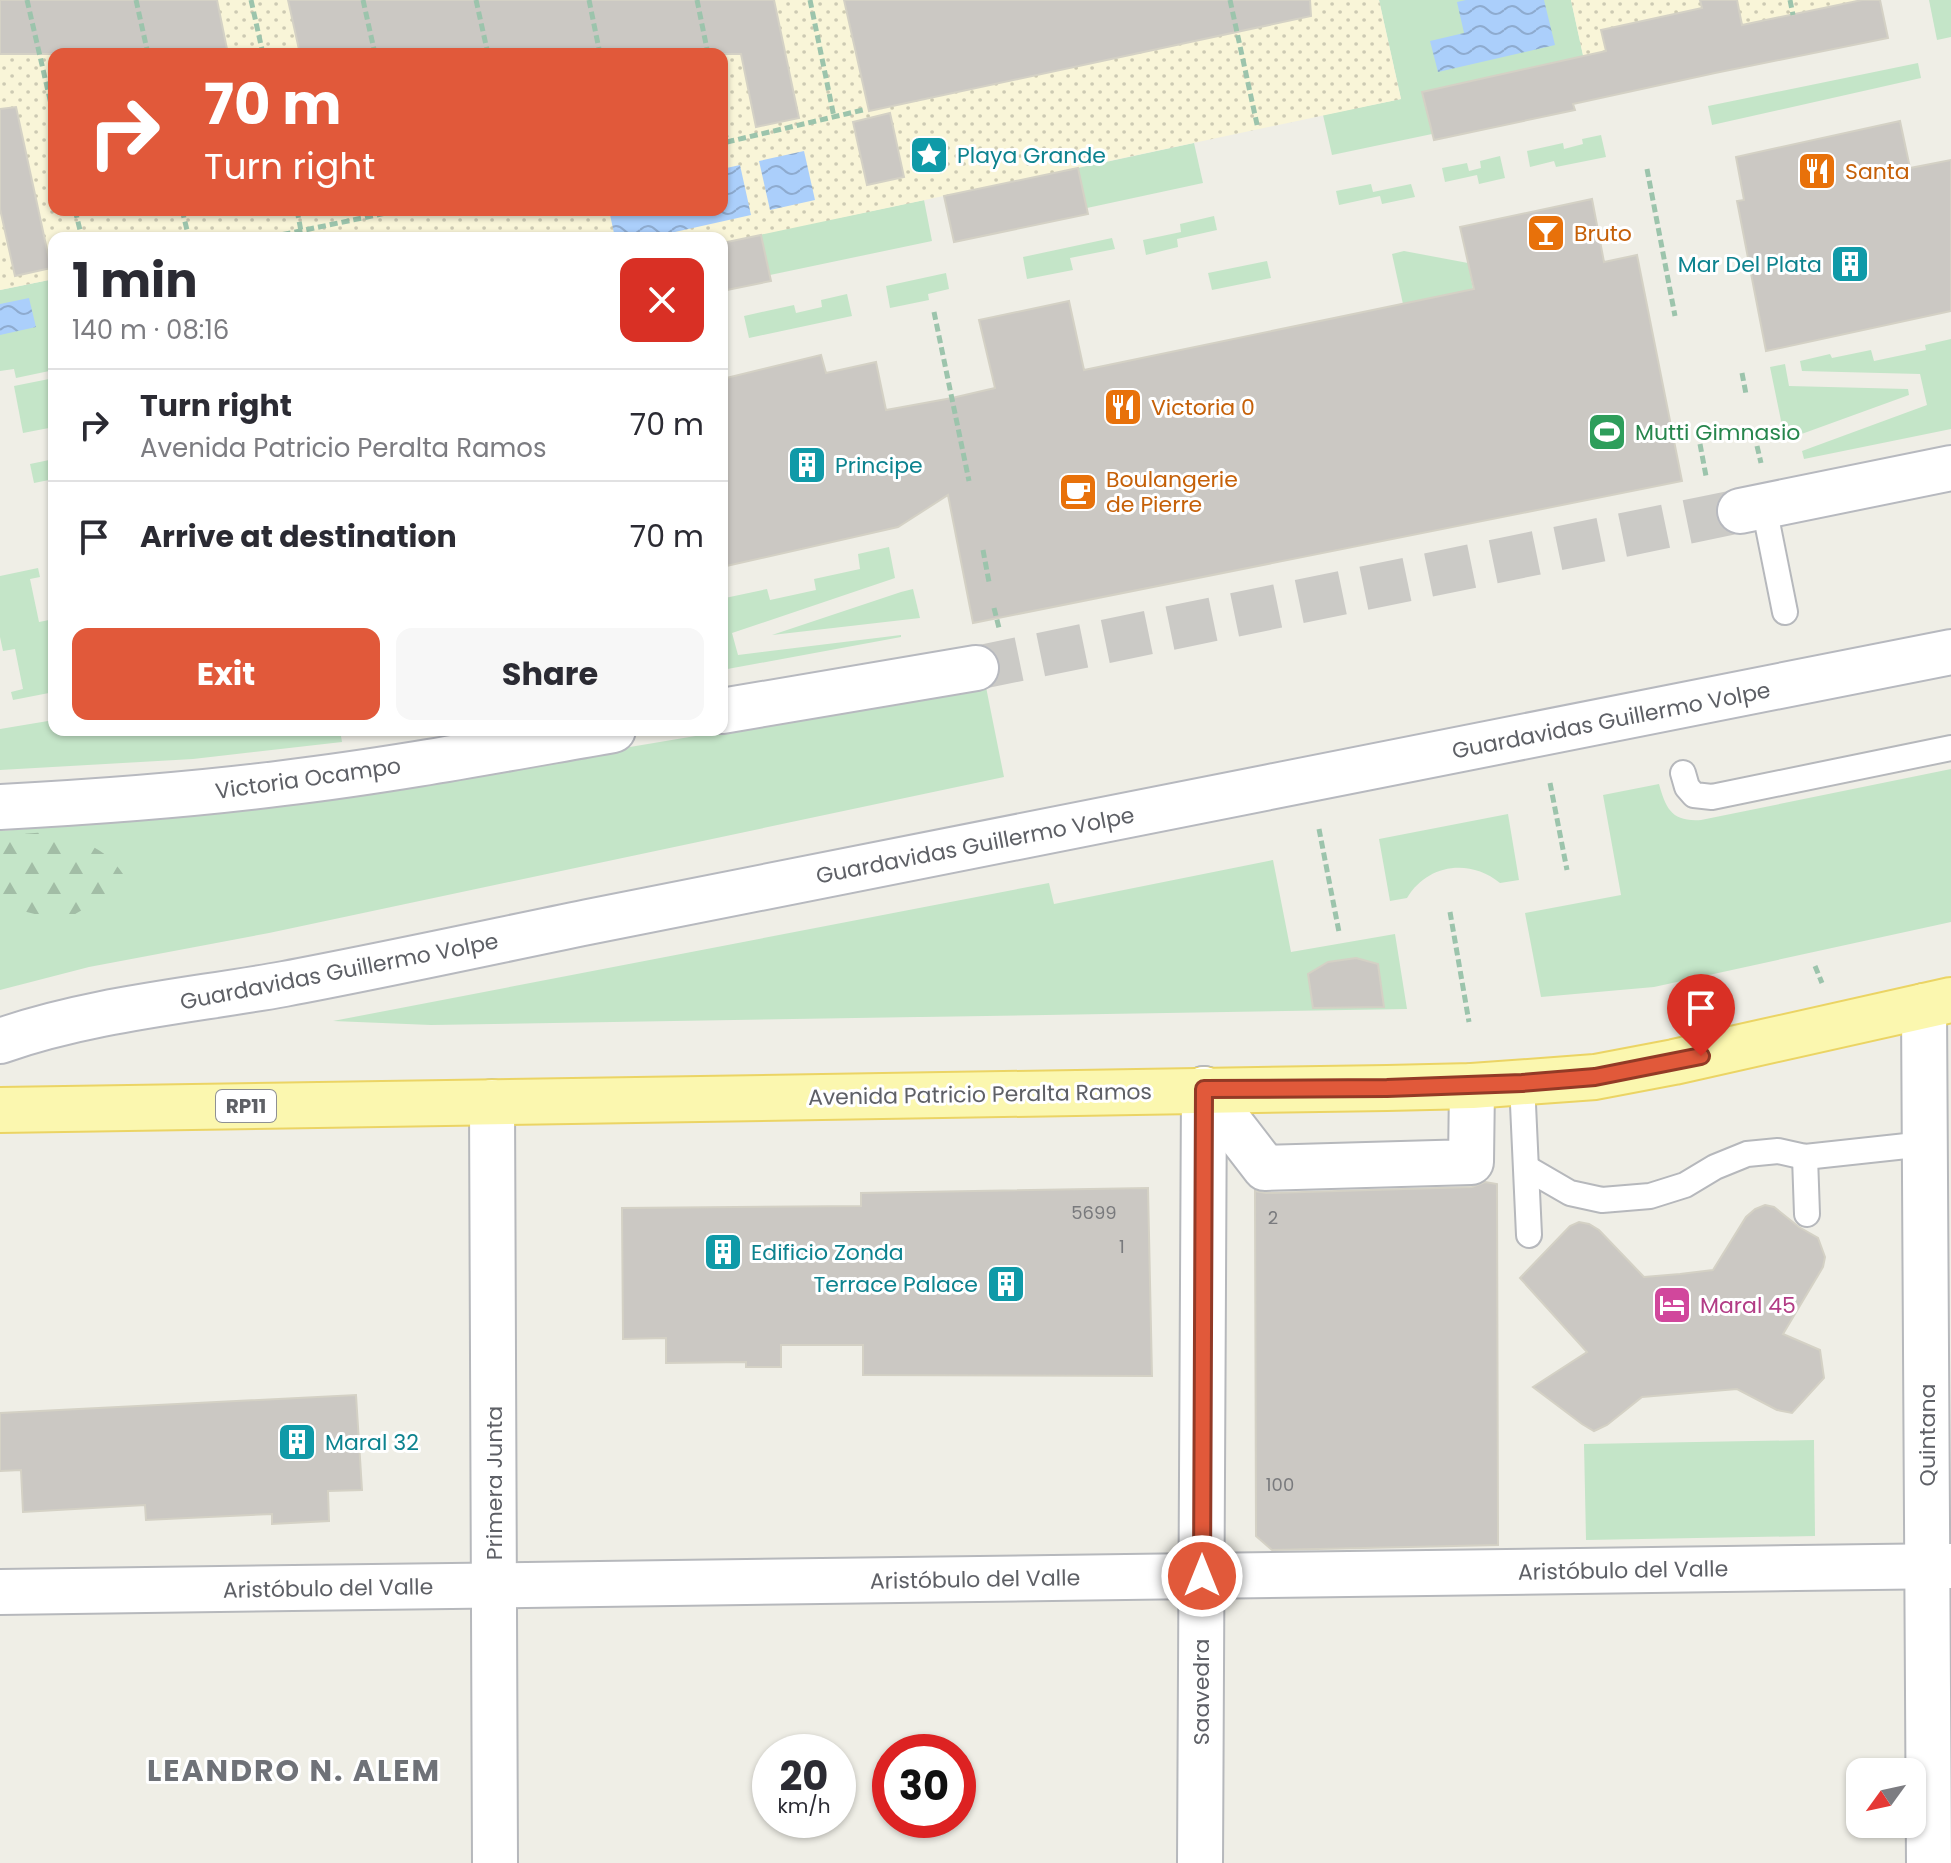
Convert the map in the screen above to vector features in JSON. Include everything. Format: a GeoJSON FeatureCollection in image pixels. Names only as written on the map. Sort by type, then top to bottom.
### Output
{"type":"FeatureCollection","features":[{"type":"Feature","properties":{"kind":"main road","name":"Avenida Patricio Peralta Ramos"},"geometry":{"type":"LineString","coordinates":[[0,1110],[1472,1086],[1595,1077],[1937,1003]]}},
{"type":"Feature","properties":{"kind":"street"},"geometry":{"type":"LineString","coordinates":[[1752,509],[1951,468]]}},
{"type":"Feature","properties":{"kind":"street","name":"Guardavidas Guillermo Volpe"},"geometry":{"type":"LineString","coordinates":[[0,1041],[80,1018],[283,984],[1951,652]]}},
{"type":"Feature","properties":{"kind":"street"},"geometry":{"type":"LineString","coordinates":[[728,710],[976,668]]}},
{"type":"Feature","properties":{"kind":"street","name":"Victoria Ocampo"},"geometry":{"type":"LineString","coordinates":[[0,807],[159,796],[283,783],[577,736]]}},
{"type":"Feature","properties":{"kind":"street","name":"Quintana"},"geometry":{"type":"LineString","coordinates":[[1929,1863],[1940,1567],[1925,1144],[1937,1003]]}},
{"type":"Feature","properties":{"kind":"street"},"geometry":{"type":"LineString","coordinates":[[1204,1089],[1265,1168],[1471,1162],[1472,1086]]}},
{"type":"Feature","properties":{"kind":"street","name":"Saavedra"},"geometry":{"type":"LineString","coordinates":[[1200,1863],[1204,1089]]}},
{"type":"Feature","properties":{"kind":"street","name":"Primera Junta"},"geometry":{"type":"LineString","coordinates":[[492,1102],[495,1863]]}},
{"type":"Feature","properties":{"kind":"street","name":"Aristóbulo del Valle"},"geometry":{"type":"LineString","coordinates":[[0,1592],[1940,1567]]}},
{"type":"Feature","properties":{"kind":"lane"},"geometry":{"type":"LineString","coordinates":[[1752,509],[1785,612]]}},
{"type":"Feature","properties":{"kind":"lane"},"geometry":{"type":"LineString","coordinates":[[1683,773],[1687,787],[1694,795],[1712,797],[1951,748]]}},
{"type":"Feature","properties":{"kind":"lane"},"geometry":{"type":"LineString","coordinates":[[1522,1083],[1529,1235]]}},
{"type":"Feature","properties":{"kind":"lane"},"geometry":{"type":"LineString","coordinates":[[1527,1168],[1570,1193],[1602,1200],[1650,1196],[1685,1185],[1715,1167],[1747,1154],[1778,1151],[1805,1157],[1925,1144]]}},
{"type":"Feature","properties":{"kind":"lane"},"geometry":{"type":"LineString","coordinates":[[1805,1157],[1807,1214]]}},
{"type":"Feature","properties":{"kind":"path"},"geometry":{"type":"LineString","coordinates":[[27,0],[48,91]]}},
{"type":"Feature","properties":{"kind":"path"},"geometry":{"type":"LineString","coordinates":[[136,0],[147,48]]}},
{"type":"Feature","properties":{"kind":"path"},"geometry":{"type":"LineString","coordinates":[[251,0],[262,48]]}},
{"type":"Feature","properties":{"kind":"path"},"geometry":{"type":"LineString","coordinates":[[363,0],[374,48]]}},
{"type":"Feature","properties":{"kind":"path"},"geometry":{"type":"LineString","coordinates":[[476,0],[487,48]]}},
{"type":"Feature","properties":{"kind":"path"},"geometry":{"type":"LineString","coordinates":[[589,0],[599,48]]}},
{"type":"Feature","properties":{"kind":"path"},"geometry":{"type":"LineString","coordinates":[[697,0],[707,48]]}},
{"type":"Feature","properties":{"kind":"path"},"geometry":{"type":"LineString","coordinates":[[810,0],[834,117]]}},
{"type":"Feature","properties":{"kind":"path"},"geometry":{"type":"LineString","coordinates":[[1230,0],[1258,129]]}},
{"type":"Feature","properties":{"kind":"path"},"geometry":{"type":"LineString","coordinates":[[1790,0],[1793,15]]}},
{"type":"Feature","properties":{"kind":"path"},"geometry":{"type":"LineString","coordinates":[[728,141],[863,110]]}},
{"type":"Feature","properties":{"kind":"path"},"geometry":{"type":"LineString","coordinates":[[1647,169],[1675,316]]}},
{"type":"Feature","properties":{"kind":"path"},"geometry":{"type":"LineString","coordinates":[[298,216],[301,231]]}},
{"type":"Feature","properties":{"kind":"path"},"geometry":{"type":"LineString","coordinates":[[296,232],[372,216]]}},
{"type":"Feature","properties":{"kind":"path"},"geometry":{"type":"LineString","coordinates":[[934,312],[969,481]]}},
{"type":"Feature","properties":{"kind":"path"},"geometry":{"type":"LineString","coordinates":[[1742,373],[1746,394]]}},
{"type":"Feature","properties":{"kind":"path"},"geometry":{"type":"LineString","coordinates":[[1700,444],[1706,476]]}},
{"type":"Feature","properties":{"kind":"path"},"geometry":{"type":"LineString","coordinates":[[983,550],[989,582]]}},
{"type":"Feature","properties":{"kind":"path"},"geometry":{"type":"LineString","coordinates":[[1550,783],[1567,870]]}},
{"type":"Feature","properties":{"kind":"path"},"geometry":{"type":"LineString","coordinates":[[1319,829],[1339,932]]}},
{"type":"Feature","properties":{"kind":"path"},"geometry":{"type":"LineString","coordinates":[[1450,912],[1469,1022]]}},
{"type":"Feature","properties":{"kind":"green space"},"geometry":{"type":"Polygon","coordinates":[[[1379,0],[1571,0],[1590,87],[1564,60],[1423,92],[1432,134],[1332,155],[1323,115],[1401,99],[1379,0]]]}},
{"type":"Feature","properties":{"kind":"green space"},"geometry":{"type":"Polygon","coordinates":[[[1929,0],[1951,0],[1951,37],[1937,40],[1929,0]]]}},
{"type":"Feature","properties":{"kind":"green space"},"geometry":{"type":"Polygon","coordinates":[[[1918,63],[1921,78],[1712,125],[1708,106],[1918,63]]]}},
{"type":"Feature","properties":{"kind":"green space"},"geometry":{"type":"Polygon","coordinates":[[[1601,135],[1606,157],[1556,167],[1554,161],[1530,167],[1527,151],[1563,143],[1564,149],[1583,144],[1582,139],[1601,135]]]}},
{"type":"Feature","properties":{"kind":"green space"},"geometry":{"type":"Polygon","coordinates":[[[1194,143],[1203,183],[1087,208],[1078,168],[1194,143]]]}},
{"type":"Feature","properties":{"kind":"green space"},"geometry":{"type":"Polygon","coordinates":[[[1500,156],[1505,178],[1479,184],[1477,175],[1445,182],[1442,168],[1467,163],[1469,171],[1481,168],[1480,161],[1500,156]]]}},
{"type":"Feature","properties":{"kind":"green space"},"geometry":{"type":"Polygon","coordinates":[[[1371,184],[1373,192],[1411,184],[1415,197],[1382,204],[1380,196],[1339,205],[1336,191],[1371,184]]]}},
{"type":"Feature","properties":{"kind":"green space"},"geometry":{"type":"Polygon","coordinates":[[[924,200],[932,241],[770,275],[761,235],[728,242],[728,232],[722,232],[722,216],[728,216],[728,210],[838,218],[924,200]]]}},
{"type":"Feature","properties":{"kind":"green space"},"geometry":{"type":"Polygon","coordinates":[[[1214,216],[1217,230],[1177,239],[1178,247],[1146,255],[1143,240],[1181,232],[1180,224],[1214,216]]]}},
{"type":"Feature","properties":{"kind":"green space"},"geometry":{"type":"Polygon","coordinates":[[[1112,238],[1115,249],[1070,258],[1073,270],[1027,279],[1023,257],[1112,238]]]}},
{"type":"Feature","properties":{"kind":"green space"},"geometry":{"type":"Polygon","coordinates":[[[1404,251],[1468,263],[1473,289],[1403,304],[1392,254],[1404,251]]]}},
{"type":"Feature","properties":{"kind":"green space"},"geometry":{"type":"Polygon","coordinates":[[[1267,261],[1271,278],[1212,290],[1208,273],[1267,261]]]}},
{"type":"Feature","properties":{"kind":"green space"},"geometry":{"type":"Polygon","coordinates":[[[946,273],[949,289],[928,294],[929,300],[890,308],[886,286],[946,273]]]}},
{"type":"Feature","properties":{"kind":"green space"},"geometry":{"type":"Polygon","coordinates":[[[48,280],[48,371],[16,378],[14,369],[0,371],[0,290],[48,280]]]}},
{"type":"Feature","properties":{"kind":"green space"},"geometry":{"type":"Polygon","coordinates":[[[847,294],[852,316],[749,338],[744,316],[794,305],[796,313],[822,307],[821,300],[847,294]]]}},
{"type":"Feature","properties":{"kind":"green space"},"geometry":{"type":"Polygon","coordinates":[[[1951,339],[1951,429],[1804,459],[1802,451],[1927,405],[1920,374],[1802,371],[1800,361],[1871,350],[1874,361],[1926,350],[1925,345],[1951,339]]]}},
{"type":"Feature","properties":{"kind":"green space"},"geometry":{"type":"Polygon","coordinates":[[[1785,364],[1789,386],[1908,389],[1909,395],[1785,440],[1770,367],[1785,364]]]}},
{"type":"Feature","properties":{"kind":"green space"},"geometry":{"type":"Polygon","coordinates":[[[48,379],[48,428],[23,433],[14,386],[48,379]]]}},
{"type":"Feature","properties":{"kind":"green space"},"geometry":{"type":"Polygon","coordinates":[[[48,460],[48,480],[34,483],[30,464],[48,460]]]}},
{"type":"Feature","properties":{"kind":"green space"},"geometry":{"type":"Polygon","coordinates":[[[889,547],[895,578],[732,633],[738,655],[901,637],[728,669],[728,597],[767,589],[770,600],[816,590],[814,579],[860,569],[858,554],[889,547]]]}},
{"type":"Feature","properties":{"kind":"green space"},"geometry":{"type":"Polygon","coordinates":[[[38,568],[40,577],[30,579],[39,622],[48,620],[48,693],[13,700],[11,692],[23,689],[15,649],[3,651],[0,637],[0,576],[38,568]]]}},
{"type":"Feature","properties":{"kind":"green space"},"geometry":{"type":"Polygon","coordinates":[[[913,589],[920,618],[772,635],[901,592],[913,589]]]}},
{"type":"Feature","properties":{"kind":"green space"},"geometry":{"type":"Polygon","coordinates":[[[986,687],[1004,777],[269,933],[89,967],[0,990],[0,831],[157,819],[303,802],[695,736],[728,736],[728,730],[986,687]]]}},
{"type":"Feature","properties":{"kind":"green space"},"geometry":{"type":"Polygon","coordinates":[[[48,721],[48,736],[341,736],[342,742],[193,759],[0,770],[0,729],[48,721]]]}},
{"type":"Feature","properties":{"kind":"green space"},"geometry":{"type":"Polygon","coordinates":[[[1951,769],[1951,922],[1654,987],[1541,997],[1525,913],[1621,895],[1603,795],[1659,784],[1672,812],[1683,819],[1701,820],[1951,769]]]}},
{"type":"Feature","properties":{"kind":"green space"},"geometry":{"type":"Polygon","coordinates":[[[1508,814],[1519,880],[1500,883],[1476,870],[1450,868],[1426,878],[1407,898],[1390,901],[1379,839],[1508,814]]]}},
{"type":"Feature","properties":{"kind":"green space"},"geometry":{"type":"Polygon","coordinates":[[[47,832],[99,850],[123,874],[120,888],[70,917],[55,922],[0,904],[0,838],[47,832]]]}},
{"type":"Feature","properties":{"kind":"green space"},"geometry":{"type":"Polygon","coordinates":[[[1273,860],[1291,952],[1395,934],[1407,1009],[431,1025],[333,1021],[1049,883],[1054,904],[1273,860]]]}},
{"type":"Feature","properties":{"kind":"green space"},"geometry":{"type":"Polygon","coordinates":[[[1814,1440],[1815,1536],[1586,1540],[1584,1444],[1814,1440]]]}},
{"type":"Feature","properties":{"kind":"sand","name":"Playa Grande"},"geometry":{"type":"Polygon","coordinates":[[[0,0],[1379,0],[1401,99],[728,242],[728,232],[48,232],[48,280],[0,290],[0,0]]]}},
{"type":"Feature","properties":{"kind":"sand"},"geometry":{"type":"Polygon","coordinates":[[[1571,0],[1862,0],[1584,60],[1571,0]]]}},
{"type":"Feature","properties":{"kind":"water"},"geometry":{"type":"Polygon","coordinates":[[[1544,0],[1555,45],[1438,72],[1430,41],[1464,33],[1457,2],[1544,0]]]}},
{"type":"Feature","properties":{"kind":"water"},"geometry":{"type":"Polygon","coordinates":[[[804,151],[815,200],[770,210],[759,161],[804,151]]]}},
{"type":"Feature","properties":{"kind":"water"},"geometry":{"type":"Polygon","coordinates":[[[740,165],[751,215],[675,232],[614,232],[610,216],[728,216],[728,168],[740,165]]]}},
{"type":"Feature","properties":{"kind":"water"},"geometry":{"type":"Polygon","coordinates":[[[29,298],[36,327],[0,335],[0,304],[29,298]]]}},
{"type":"Feature","properties":{"kind":"building"},"geometry":{"type":"Polygon","coordinates":[[[0,0],[217,0],[227,48],[48,48],[48,54],[0,54],[0,0]]]}},
{"type":"Feature","properties":{"kind":"building"},"geometry":{"type":"Polygon","coordinates":[[[288,0],[774,0],[799,118],[756,127],[741,54],[728,54],[728,48],[299,48],[288,0]]]}},
{"type":"Feature","properties":{"kind":"building"},"geometry":{"type":"Polygon","coordinates":[[[844,0],[1310,0],[1311,16],[869,111],[844,0]]]}},
{"type":"Feature","properties":{"kind":"building"},"geometry":{"type":"Polygon","coordinates":[[[1700,0],[1737,0],[1742,25],[1862,0],[1880,0],[1888,38],[1573,104],[1575,110],[1434,140],[1422,92],[1606,51],[1601,30],[1702,8],[1700,0]]]}},
{"type":"Feature","properties":{"kind":"building"},"geometry":{"type":"Polygon","coordinates":[[[16,107],[48,254],[48,269],[15,276],[0,209],[0,109],[16,107]]]}},
{"type":"Feature","properties":{"kind":"building"},"geometry":{"type":"Polygon","coordinates":[[[890,113],[904,177],[867,185],[853,122],[890,113]]]}},
{"type":"Feature","properties":{"kind":"building","name":"Mar Del Plata"},"geometry":{"type":"Polygon","coordinates":[[[1900,121],[1910,168],[1951,160],[1951,311],[1766,351],[1737,201],[1744,200],[1736,157],[1900,121]]]}},
{"type":"Feature","properties":{"kind":"building"},"geometry":{"type":"Polygon","coordinates":[[[1078,168],[1088,214],[954,242],[944,196],[1078,168]]]}},
{"type":"Feature","properties":{"kind":"building"},"geometry":{"type":"Polygon","coordinates":[[[1592,199],[1604,262],[1637,255],[1682,481],[973,623],[948,495],[898,527],[728,566],[728,378],[821,355],[826,373],[876,362],[886,410],[952,398],[995,388],[979,320],[1069,301],[1084,370],[1474,289],[1460,227],[1592,199]]]}},
{"type":"Feature","properties":{"kind":"building"},"geometry":{"type":"Polygon","coordinates":[[[761,235],[771,281],[728,290],[728,242],[761,235]]]}},
{"type":"Feature","properties":{"kind":"building"},"geometry":{"type":"Polygon","coordinates":[[[1356,958],[1378,964],[1384,1007],[1313,1008],[1308,974],[1328,962],[1356,958]]]}},
{"type":"Feature","properties":{"kind":"building"},"geometry":{"type":"Polygon","coordinates":[[[1485,1182],[1497,1184],[1498,1545],[1272,1550],[1256,1536],[1255,1191],[1472,1187],[1485,1182]]]}},
{"type":"Feature","properties":{"kind":"building","name":"Terrace Palace"},"geometry":{"type":"Polygon","coordinates":[[[1148,1188],[1152,1376],[863,1375],[863,1345],[781,1345],[781,1367],[746,1367],[746,1362],[666,1363],[666,1338],[623,1339],[622,1208],[861,1206],[861,1193],[1148,1188]]]}},
{"type":"Feature","properties":{"kind":"building","name":"Maral 45"},"geometry":{"type":"Polygon","coordinates":[[[1765,1205],[1774,1207],[1818,1238],[1825,1257],[1823,1267],[1783,1334],[1820,1350],[1824,1378],[1792,1413],[1777,1410],[1737,1389],[1642,1397],[1607,1425],[1594,1431],[1533,1387],[1587,1352],[1520,1278],[1570,1226],[1579,1222],[1599,1230],[1644,1277],[1680,1274],[1713,1270],[1746,1217],[1765,1205]]]}},
{"type":"Feature","properties":{"kind":"building"},"geometry":{"type":"Polygon","coordinates":[[[356,1395],[362,1490],[328,1491],[329,1521],[272,1524],[272,1514],[146,1520],[145,1505],[23,1512],[21,1470],[0,1471],[0,1413],[356,1395]]]}},
{"type":"Feature","properties":{"kind":"tunnel"},"geometry":{"type":"LineString","coordinates":[[976,668],[1740,511]]}},
{"type":"Feature","properties":{"kind":"place","name":"Playa Grande"},"geometry":{"type":"Point","coordinates":[929,155]}},
{"type":"Feature","properties":{"kind":"place","name":"Santa"},"geometry":{"type":"Point","coordinates":[1817,171]}},
{"type":"Feature","properties":{"kind":"place","name":"Bruto"},"geometry":{"type":"Point","coordinates":[1546,233]}},
{"type":"Feature","properties":{"kind":"place","name":"Mar Del Plata"},"geometry":{"type":"Point","coordinates":[1850,264]}},
{"type":"Feature","properties":{"kind":"place","name":"Victoria 0"},"geometry":{"type":"Point","coordinates":[1123,407]}},
{"type":"Feature","properties":{"kind":"place","name":"Mutti Gimnasio"},"geometry":{"type":"Point","coordinates":[1607,432]}},
{"type":"Feature","properties":{"kind":"place","name":"Principe"},"geometry":{"type":"Point","coordinates":[807,465]}},
{"type":"Feature","properties":{"kind":"place","name":"Boulangerie de Pierre"},"geometry":{"type":"Point","coordinates":[1078,492]}},
{"type":"Feature","properties":{"kind":"place","name":"Edificio Zonda"},"geometry":{"type":"Point","coordinates":[723,1252]}},
{"type":"Feature","properties":{"kind":"place","name":"Terrace Palace"},"geometry":{"type":"Point","coordinates":[1006,1284]}},
{"type":"Feature","properties":{"kind":"place","name":"Maral 45"},"geometry":{"type":"Point","coordinates":[1672,1305]}},
{"type":"Feature","properties":{"kind":"place","name":"Maral 32"},"geometry":{"type":"Point","coordinates":[297,1442]}},
{"type":"Feature","properties":{"kind":"district","name":"LEANDRO N. ALEM"},"geometry":{"type":"Point","coordinates":[294,1771]}},
{"type":"Feature","properties":{"kind":"route"},"geometry":{"type":"LineString","coordinates":[[1202,1576],[1204,1089],[1387,1088],[1522,1083],[1595,1077],[1701,1056]]}}]}
